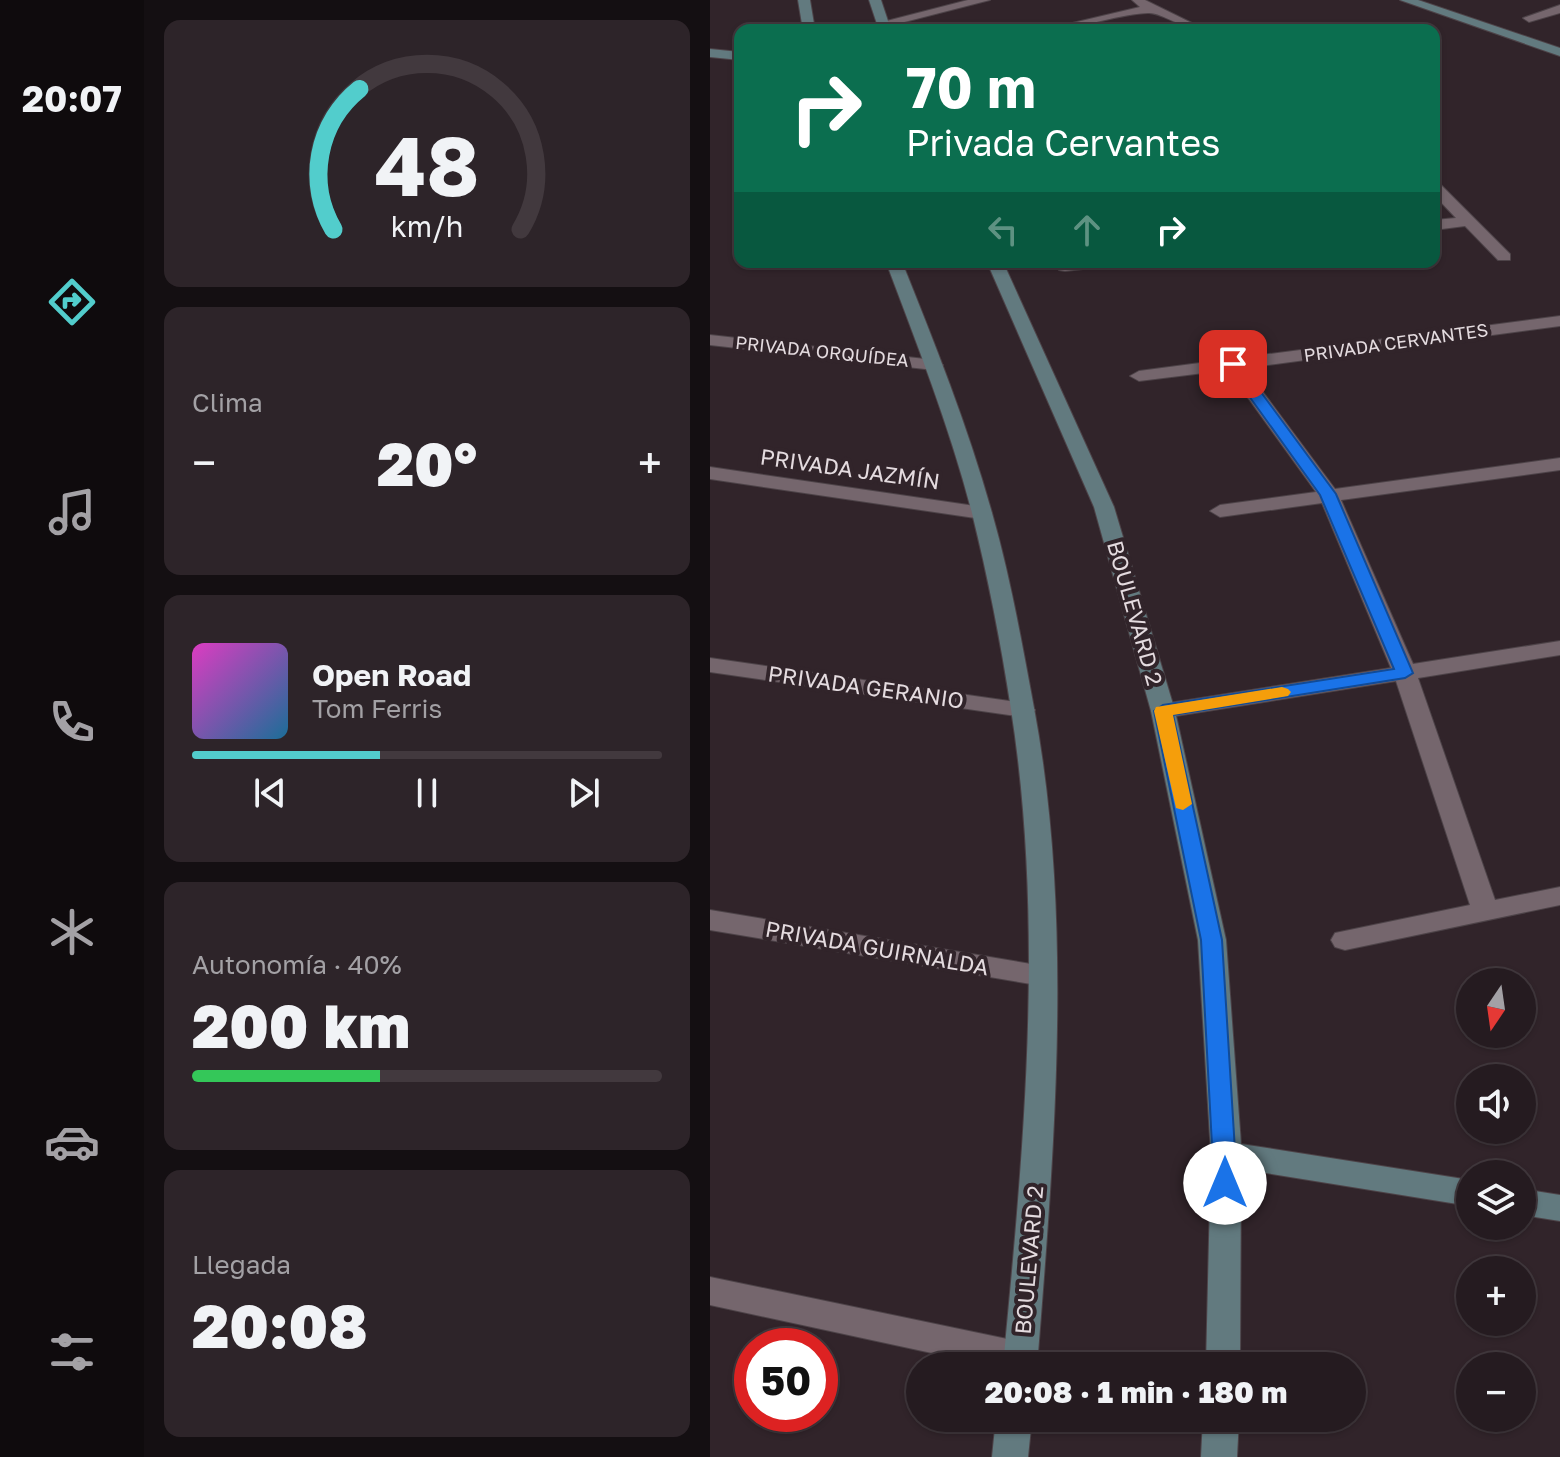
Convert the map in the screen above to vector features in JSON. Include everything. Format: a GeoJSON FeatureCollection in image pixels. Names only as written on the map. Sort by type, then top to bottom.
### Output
{"type":"FeatureCollection","features":[{"type":"Feature","properties":{"kind":"main road"},"geometry":{"type":"LineString","coordinates":[[804,0],[808,24]]}},
{"type":"Feature","properties":{"kind":"main road"},"geometry":{"type":"LineString","coordinates":[[875,0],[882,24]]}},
{"type":"Feature","properties":{"kind":"main road"},"geometry":{"type":"LineString","coordinates":[[1406,0],[1560,52]]}},
{"type":"Feature","properties":{"kind":"main road"},"geometry":{"type":"LineString","coordinates":[[710,53],[734,55]]}},
{"type":"Feature","properties":{"kind":"main road","name":"BOULEVARD 2"},"geometry":{"type":"LineString","coordinates":[[896,268],[934,365],[982,513],[1023,710],[1037,837],[1043,976],[1036,1185],[1021,1352]]}},
{"type":"Feature","properties":{"kind":"main road","name":"BOULEVARD 2"},"geometry":{"type":"LineString","coordinates":[[998,268],[1104,507],[1163,711],[1212,940],[1226,1154],[1223,1352]]}},
{"type":"Feature","properties":{"kind":"main road"},"geometry":{"type":"LineString","coordinates":[[1226,1154],[1456,1191]]}},
{"type":"Feature","properties":{"kind":"main road"},"geometry":{"type":"LineString","coordinates":[[1536,1204],[1560,1208]]}},
{"type":"Feature","properties":{"kind":"main road"},"geometry":{"type":"LineString","coordinates":[[1010,1457],[1013,1432]]}},
{"type":"Feature","properties":{"kind":"main road"},"geometry":{"type":"LineString","coordinates":[[1219,1457],[1220,1432]]}},
{"type":"Feature","properties":{"kind":"street"},"geometry":{"type":"LineString","coordinates":[[894,24],[984,0]]}},
{"type":"Feature","properties":{"kind":"street"},"geometry":{"type":"LineString","coordinates":[[1135,0],[1187,24]]}},
{"type":"Feature","properties":{"kind":"street"},"geometry":{"type":"LineString","coordinates":[[1077,24],[1152,8]]}},
{"type":"Feature","properties":{"kind":"street"},"geometry":{"type":"LineString","coordinates":[[1529,18],[1560,9]]}},
{"type":"Feature","properties":{"kind":"street"},"geometry":{"type":"LineString","coordinates":[[1440,192],[1504,257]]}},
{"type":"Feature","properties":{"kind":"street"},"geometry":{"type":"LineString","coordinates":[[1440,224],[1468,221]]}},
{"type":"Feature","properties":{"kind":"street","name":"PRIVADA CERVANTES"},"geometry":{"type":"LineString","coordinates":[[1139,376],[1560,321]]}},
{"type":"Feature","properties":{"kind":"street","name":"PRIVADA ORQUÍDEA"},"geometry":{"type":"LineString","coordinates":[[710,340],[934,365]]}},
{"type":"Feature","properties":{"kind":"street"},"geometry":{"type":"LineString","coordinates":[[1233,364],[1328,494],[1405,673],[1486,912]]}},
{"type":"Feature","properties":{"kind":"street"},"geometry":{"type":"LineString","coordinates":[[1220,511],[1560,464]]}},
{"type":"Feature","properties":{"kind":"street","name":"PRIVADA JAZMÍN"},"geometry":{"type":"LineString","coordinates":[[710,473],[982,513]]}},
{"type":"Feature","properties":{"kind":"street"},"geometry":{"type":"LineString","coordinates":[[1163,711],[1560,648]]}},
{"type":"Feature","properties":{"kind":"street","name":"PRIVADA GERANIO"},"geometry":{"type":"LineString","coordinates":[[710,665],[1023,710]]}},
{"type":"Feature","properties":{"kind":"street"},"geometry":{"type":"LineString","coordinates":[[1345,940],[1560,896]]}},
{"type":"Feature","properties":{"kind":"street","name":"PRIVADA GUIRNALDA"},"geometry":{"type":"LineString","coordinates":[[710,920],[1043,976]]}},
{"type":"Feature","properties":{"kind":"street"},"geometry":{"type":"LineString","coordinates":[[710,1291],[980,1352]]}},
{"type":"Feature","properties":{"kind":"slow traffic"},"geometry":{"type":"LineString","coordinates":[[1183,804],[1163,711],[1282,692]]}},
{"type":"Feature","properties":{"kind":"route"},"geometry":{"type":"LineString","coordinates":[[1225,1183],[1226,1154],[1212,940],[1163,711],[1405,673],[1328,494],[1233,364]]}}]}
